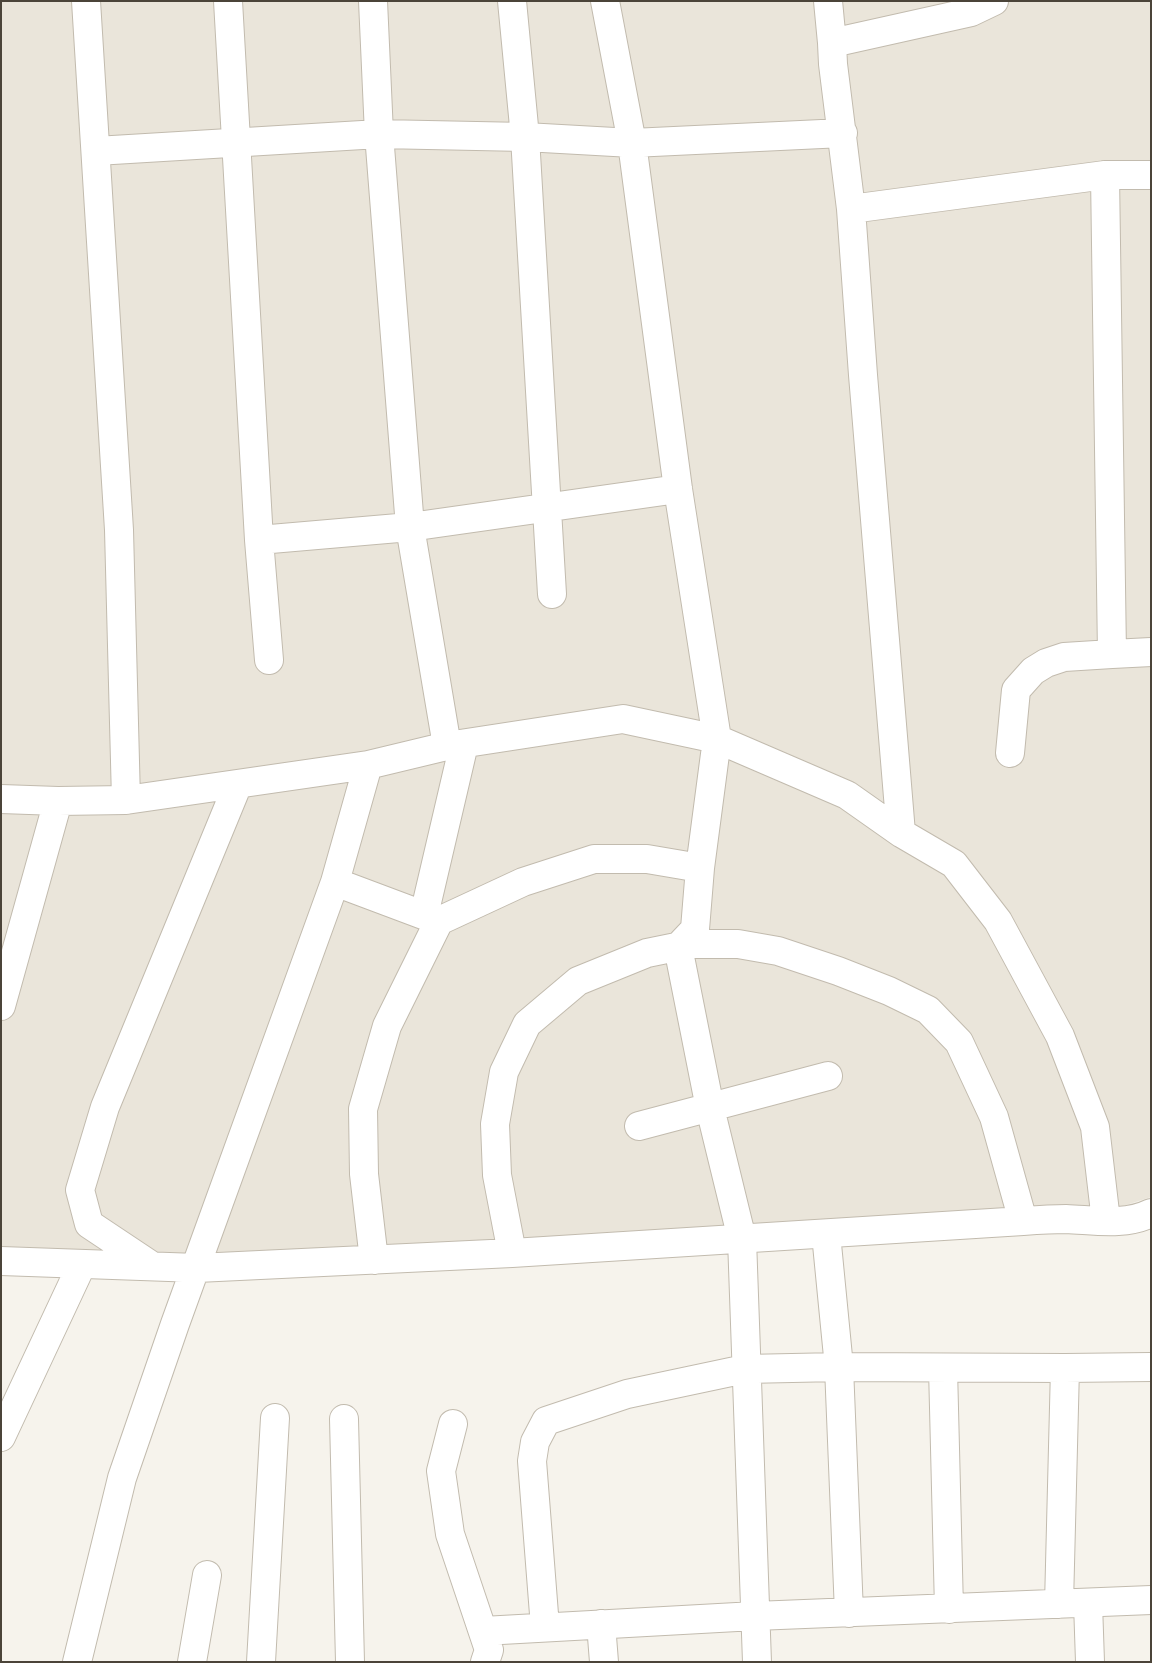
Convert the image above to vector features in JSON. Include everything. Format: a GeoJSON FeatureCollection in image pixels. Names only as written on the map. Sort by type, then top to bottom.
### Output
{"type":"FeatureCollection","features":[{"type":"Feature","properties":{"kind":"street"},"geometry":{"type":"LineString","coordinates":[[86,1],[119,530],[126,800]]}},
{"type":"Feature","properties":{"kind":"street"},"geometry":{"type":"LineString","coordinates":[[228,1],[259,540],[269,660]]}},
{"type":"Feature","properties":{"kind":"street"},"geometry":{"type":"LineString","coordinates":[[373,1],[379,134],[410,527],[456,745],[432,918],[387,1026],[363,1109],[364,1174],[374,1260]]}},
{"type":"Feature","properties":{"kind":"street"},"geometry":{"type":"LineString","coordinates":[[512,1],[525,137],[552,594]]}},
{"type":"Feature","properties":{"kind":"street"},"geometry":{"type":"LineString","coordinates":[[605,1],[632,143],[678,489],[717,739],[700,868],[695,929],[678,947]]}},
{"type":"Feature","properties":{"kind":"street"},"geometry":{"type":"LineString","coordinates":[[828,1],[833,64],[852,209],[863,375],[901,833]]}},
{"type":"Feature","properties":{"kind":"street"},"geometry":{"type":"LineString","coordinates":[[832,43],[972,12],[994,1]]}},
{"type":"Feature","properties":{"kind":"street"},"geometry":{"type":"LineString","coordinates":[[96,151],[379,134],[525,137],[632,143],[843,133]]}},
{"type":"Feature","properties":{"kind":"street"},"geometry":{"type":"LineString","coordinates":[[852,209],[1105,175],[1151,175]]}},
{"type":"Feature","properties":{"kind":"street"},"geometry":{"type":"LineString","coordinates":[[1105,175],[1112,654]]}},
{"type":"Feature","properties":{"kind":"street"},"geometry":{"type":"LineString","coordinates":[[259,540],[410,527],[678,489]]}},
{"type":"Feature","properties":{"kind":"street"},"geometry":{"type":"LineString","coordinates":[[1010,753],[1016,690],[1033,671],[1046,663],[1064,656],[1151,652]]}},
{"type":"Feature","properties":{"kind":"street"},"geometry":{"type":"LineString","coordinates":[[1,799],[58,801],[126,800],[368,765],[456,745],[623,719],[717,739],[847,795],[901,833],[954,864],[998,921],[1060,1036],[1095,1127],[1106,1221]]}},
{"type":"Feature","properties":{"kind":"street"},"geometry":{"type":"LineString","coordinates":[[77,1662],[122,1478],[175,1324],[197,1268],[335,882],[368,765]]}},
{"type":"Feature","properties":{"kind":"street"},"geometry":{"type":"LineString","coordinates":[[152,1266],[90,1224],[80,1190],[105,1107],[238,784]]}},
{"type":"Feature","properties":{"kind":"street"},"geometry":{"type":"LineString","coordinates":[[1,1006],[58,801]]}},
{"type":"Feature","properties":{"kind":"street"},"geometry":{"type":"LineString","coordinates":[[335,882],[432,918],[523,882],[594,858],[647,859],[700,868]]}},
{"type":"Feature","properties":{"kind":"street"},"geometry":{"type":"LineString","coordinates":[[512,1253],[497,1176],[495,1124],[504,1072],[527,1024],[578,981],[647,953],[691,944],[738,944],[778,951],[838,971],[889,991],[928,1010],[959,1042],[994,1117],[1023,1221]]}},
{"type":"Feature","properties":{"kind":"street"},"geometry":{"type":"LineString","coordinates":[[678,947],[710,1108],[742,1239],[745,1369],[758,1662]]}},
{"type":"Feature","properties":{"kind":"street"},"geometry":{"type":"LineString","coordinates":[[639,1126],[828,1076]]}},
{"type":"Feature","properties":{"kind":"street"},"geometry":{"type":"LineString","coordinates":[[1,1261],[197,1268],[512,1253],[1023,1221],[1064,1219],[1106,1221],[1140,1219],[1151,1214]]}},
{"type":"Feature","properties":{"kind":"street"},"geometry":{"type":"LineString","coordinates":[[826,1234],[840,1367],[849,1613]]}},
{"type":"Feature","properties":{"kind":"street"},"geometry":{"type":"LineString","coordinates":[[1,1437],[82,1264]]}},
{"type":"Feature","properties":{"kind":"street"},"geometry":{"type":"LineString","coordinates":[[545,1627],[532,1461],[535,1442],[546,1421],[627,1394],[745,1369],[1151,1366]]}},
{"type":"Feature","properties":{"kind":"street"},"geometry":{"type":"LineString","coordinates":[[943,1368],[949,1608]]}},
{"type":"Feature","properties":{"kind":"street"},"geometry":{"type":"LineString","coordinates":[[1059,1604],[1065,1368]]}},
{"type":"Feature","properties":{"kind":"street"},"geometry":{"type":"LineString","coordinates":[[261,1662],[275,1418]]}},
{"type":"Feature","properties":{"kind":"street"},"geometry":{"type":"LineString","coordinates":[[344,1419],[350,1662]]}},
{"type":"Feature","properties":{"kind":"street"},"geometry":{"type":"LineString","coordinates":[[453,1424],[441,1471],[448,1525],[489,1650],[485,1662]]}},
{"type":"Feature","properties":{"kind":"street"},"geometry":{"type":"LineString","coordinates":[[192,1662],[207,1575]]}},
{"type":"Feature","properties":{"kind":"street"},"geometry":{"type":"LineString","coordinates":[[483,1631],[755,1616],[1151,1600]]}},
{"type":"Feature","properties":{"kind":"street"},"geometry":{"type":"LineString","coordinates":[[1088,1603],[1090,1662]]}},
{"type":"Feature","properties":{"kind":"street"},"geometry":{"type":"LineString","coordinates":[[601,1624],[604,1662]]}},
{"type":"Feature","properties":{"kind":"shaded area"},"geometry":{"type":"Polygon","coordinates":[[[1,1],[1151,1],[1151,1197],[1066,1224],[1,1265],[1,1]]]}}]}
